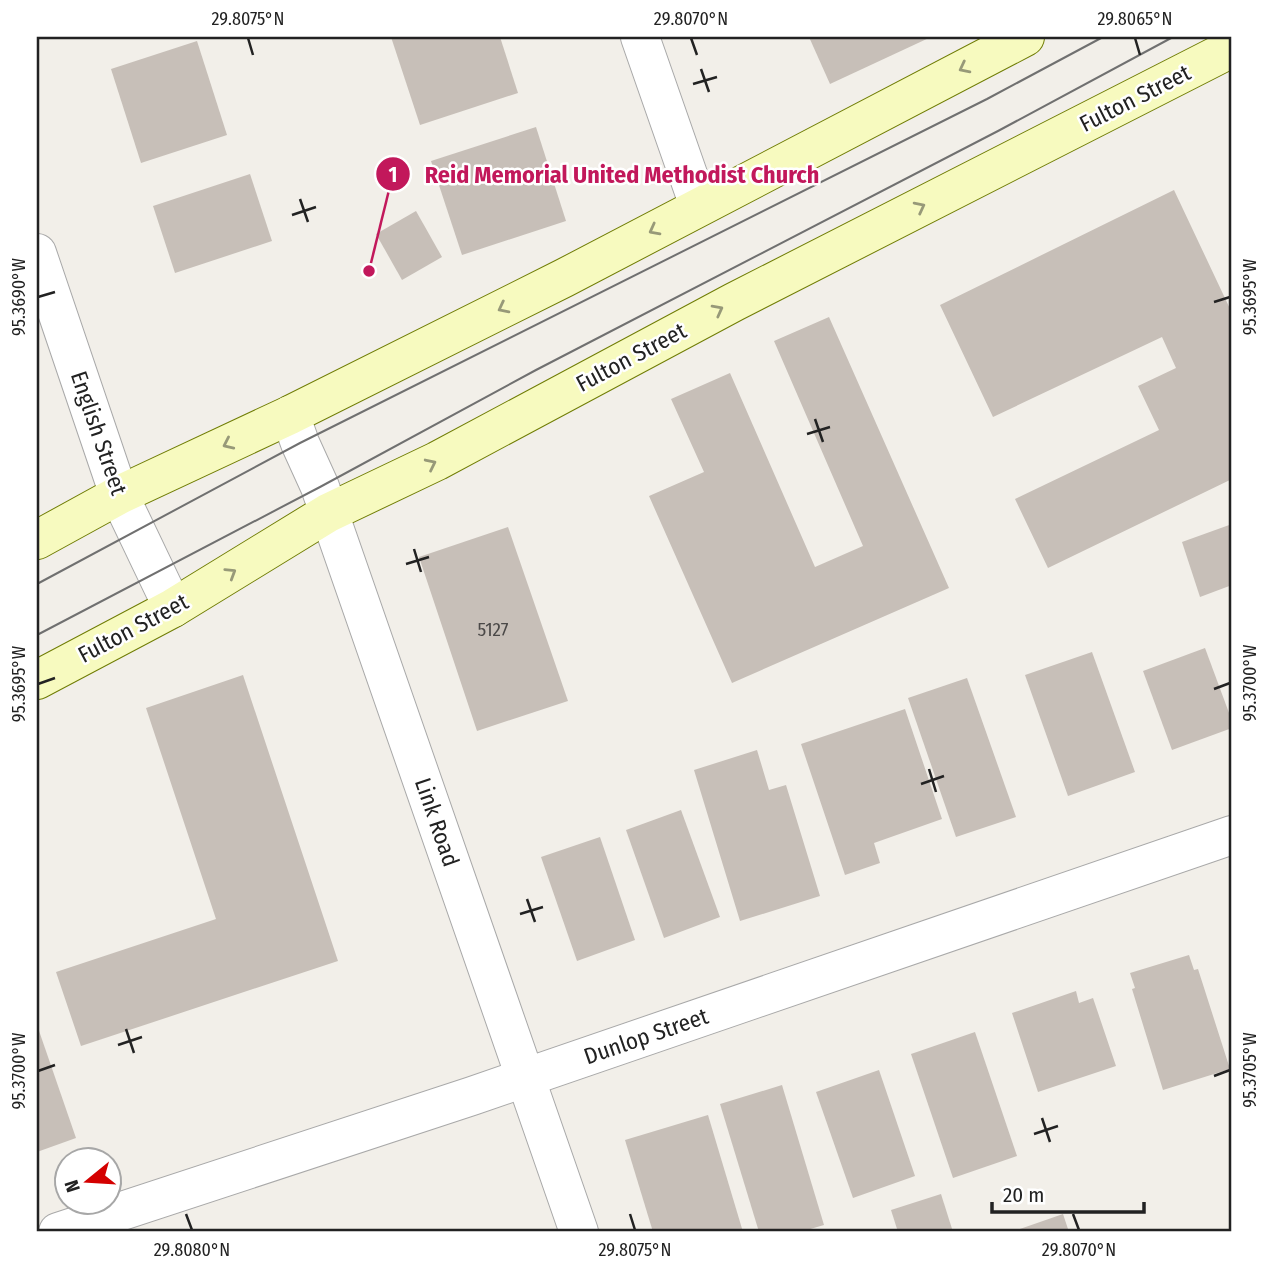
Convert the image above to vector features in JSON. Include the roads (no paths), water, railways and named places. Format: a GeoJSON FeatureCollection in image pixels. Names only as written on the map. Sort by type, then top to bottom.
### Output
{"type":"FeatureCollection","features":[{"type":"Feature","properties":{"kind":"main road"},"geometry":{"type":"LineString","coordinates":[[37,540],[120,495],[289,415],[564,278],[699,205],[1025,37]]}},
{"type":"Feature","properties":{"kind":"main road","name":"Fulton Street"},"geometry":{"type":"LineString","coordinates":[[37,680],[173,608],[328,513],[437,461],[734,302],[1231,53]]}},
{"type":"Feature","properties":{"kind":"street"},"geometry":{"type":"LineString","coordinates":[[640,37],[699,205]]}},
{"type":"Feature","properties":{"kind":"street","name":"English Street"},"geometry":{"type":"LineString","coordinates":[[37,253],[120,495],[173,608]]}},
{"type":"Feature","properties":{"kind":"street","name":"Link Road"},"geometry":{"type":"LineString","coordinates":[[289,415],[320,487],[579,1232]]}},
{"type":"Feature","properties":{"kind":"street","name":"Dunlop Street"},"geometry":{"type":"LineString","coordinates":[[58,1232],[526,1077],[1232,835]]}},
{"type":"Feature","properties":{"kind":"tram line"},"geometry":{"type":"LineString","coordinates":[[37,584],[300,443],[987,99],[1103,37]]}},
{"type":"Feature","properties":{"kind":"tram line"},"geometry":{"type":"LineString","coordinates":[[37,635],[1173,37]]}},
{"type":"Feature","properties":{"kind":"place","name":"Reid Memorial United Methodist Church"},"geometry":{"type":"Point","coordinates":[369,271]}}]}
